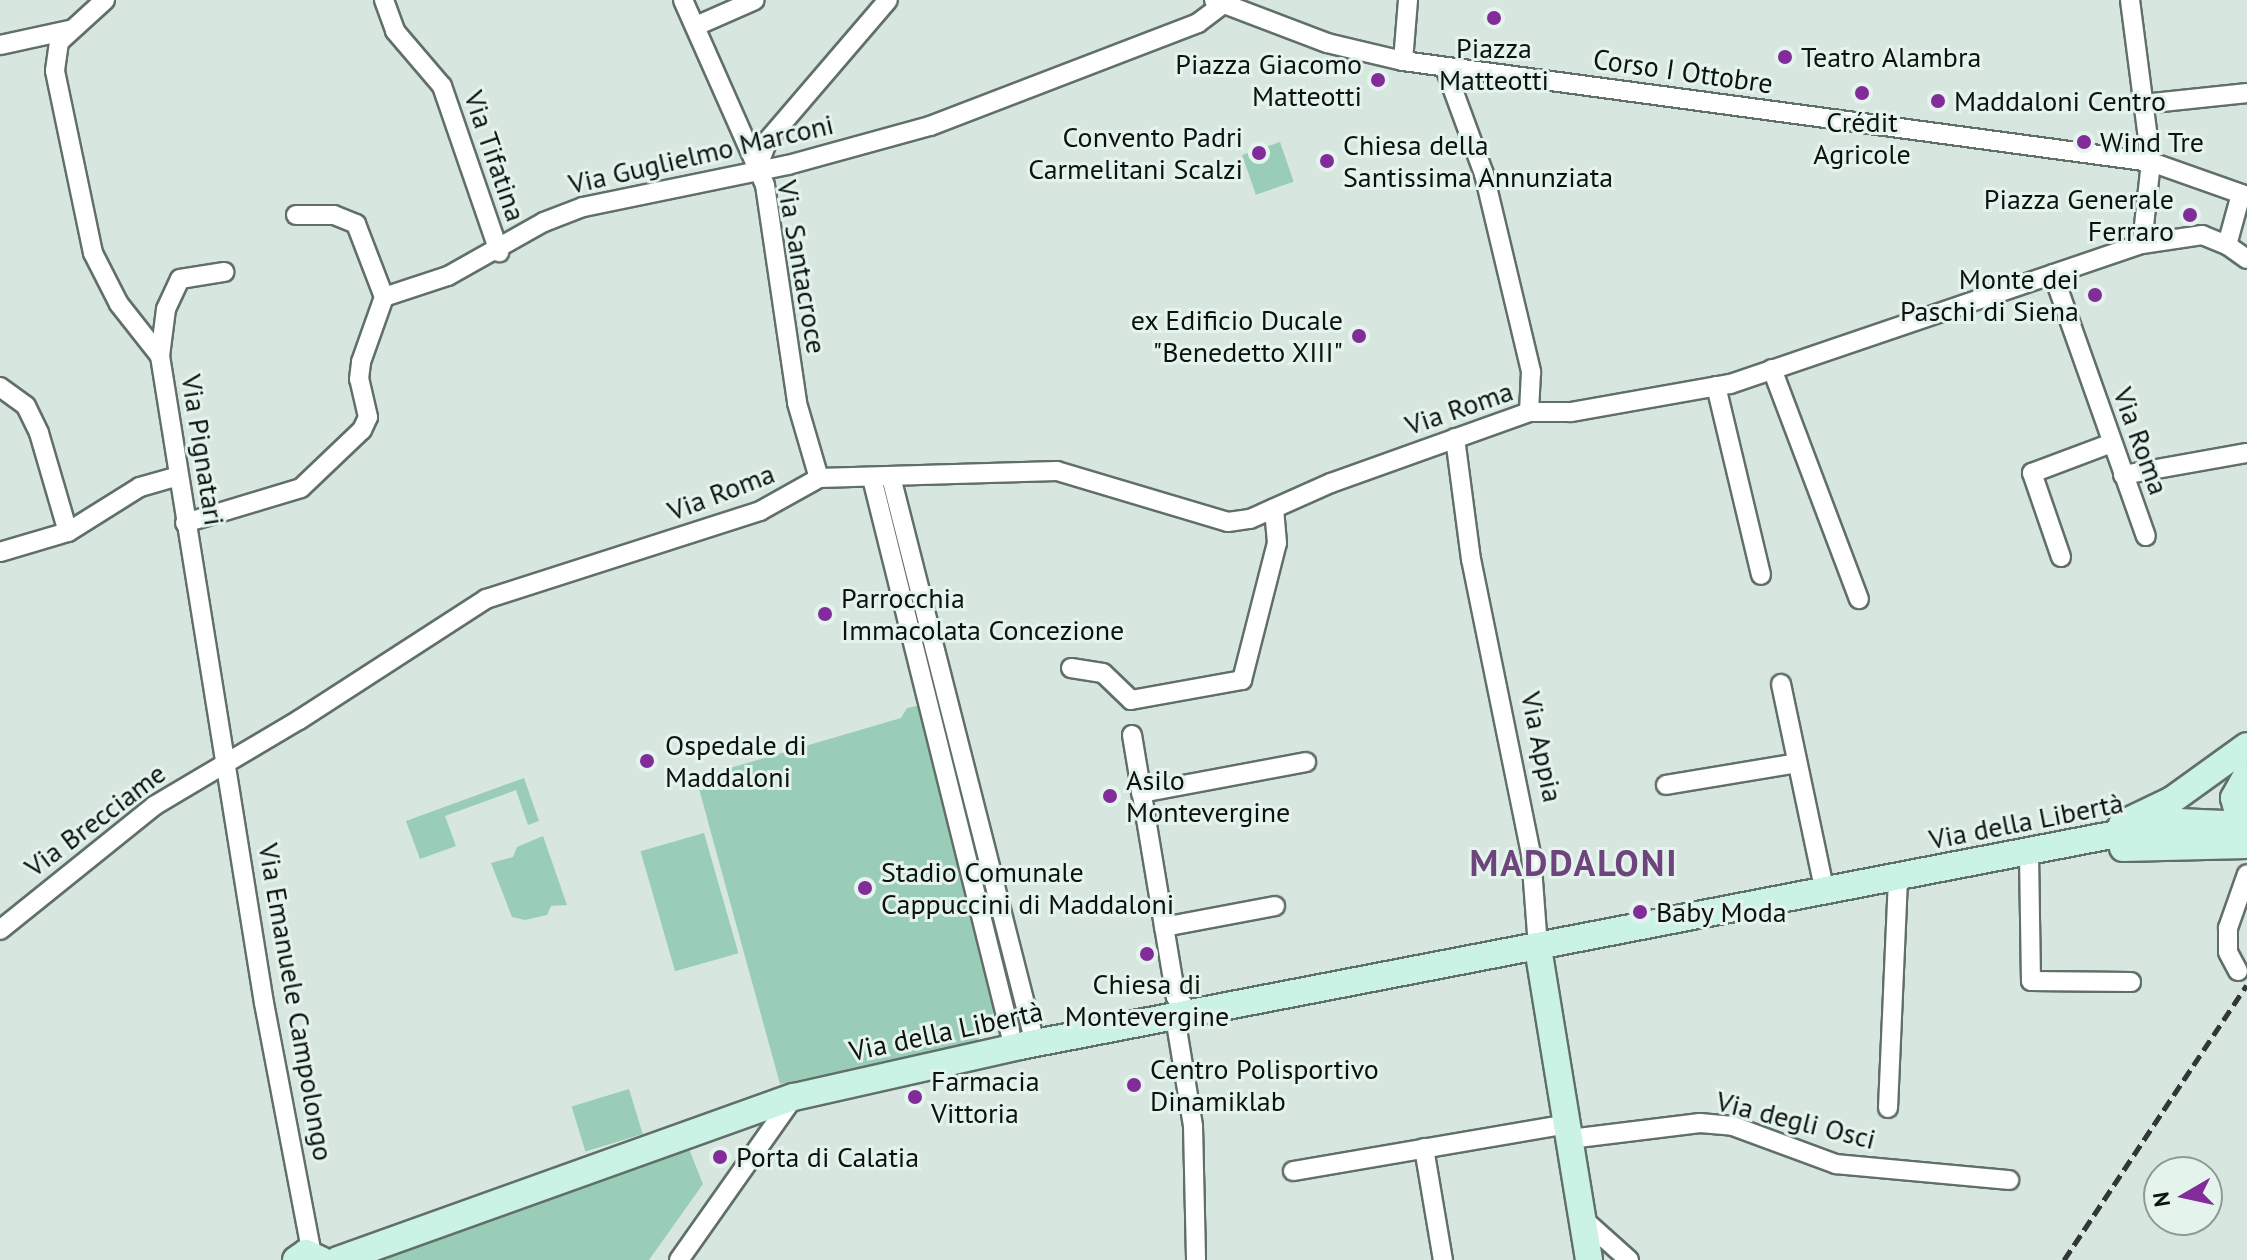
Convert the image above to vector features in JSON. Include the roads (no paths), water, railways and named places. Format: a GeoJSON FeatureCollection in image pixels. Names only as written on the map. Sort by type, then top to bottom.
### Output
{"type":"FeatureCollection","features":[{"type":"Feature","properties":{"kind":"main road"},"geometry":{"type":"LineString","coordinates":[[2088,844],[2172,800],[2247,746]]}},
{"type":"Feature","properties":{"kind":"main road","name":"Via della Libertà"},"geometry":{"type":"LineString","coordinates":[[338,1260],[794,1097],[1024,1046],[2088,844],[2179,822],[2245,831],[2234,798],[2247,775]]}},
{"type":"Feature","properties":{"kind":"main road","name":"Via Appia"},"geometry":{"type":"LineString","coordinates":[[1538,948],[1589,1260]]}},
{"type":"Feature","properties":{"kind":"street"},"geometry":{"type":"LineString","coordinates":[[0,45],[69,30],[105,0]]}},
{"type":"Feature","properties":{"kind":"street","name":"Via Tifatina"},"geometry":{"type":"LineString","coordinates":[[384,0],[395,31],[442,86],[499,252]]}},
{"type":"Feature","properties":{"kind":"street","name":"Via Santacroce"},"geometry":{"type":"LineString","coordinates":[[683,0],[756,171],[765,185],[797,403],[819,478]]}},
{"type":"Feature","properties":{"kind":"street"},"geometry":{"type":"LineString","coordinates":[[696,26],[755,0]]}},
{"type":"Feature","properties":{"kind":"street"},"geometry":{"type":"LineString","coordinates":[[756,171],[768,140],[888,0]]}},
{"type":"Feature","properties":{"kind":"street"},"geometry":{"type":"LineString","coordinates":[[1403,61],[1408,0]]}},
{"type":"Feature","properties":{"kind":"street"},"geometry":{"type":"LineString","coordinates":[[2130,0],[2151,162],[2142,244],[2202,235],[2227,245],[2247,259]]}},
{"type":"Feature","properties":{"kind":"street","name":"Via Guglielmo Marconi"},"geometry":{"type":"LineString","coordinates":[[384,297],[499,252],[544,222],[583,207],[756,171],[930,126],[1198,23],[1218,2]]}},
{"type":"Feature","properties":{"kind":"street","name":"Corso I Ottobre"},"geometry":{"type":"LineString","coordinates":[[1218,2],[1327,43],[1403,61],[2151,162]]}},
{"type":"Feature","properties":{"kind":"street","name":"Via Pignatari"},"geometry":{"type":"LineString","coordinates":[[69,30],[59,42],[55,71],[93,253],[119,304],[160,356],[176,477],[227,760]]}},
{"type":"Feature","properties":{"kind":"street"},"geometry":{"type":"LineString","coordinates":[[1445,68],[1484,174],[1531,372],[1529,412]]}},
{"type":"Feature","properties":{"kind":"street"},"geometry":{"type":"LineString","coordinates":[[2143,104],[2247,93]]}},
{"type":"Feature","properties":{"kind":"street"},"geometry":{"type":"LineString","coordinates":[[2151,162],[2244,195],[2227,245]]}},
{"type":"Feature","properties":{"kind":"street"},"geometry":{"type":"LineString","coordinates":[[185,523],[301,488],[362,430],[368,417],[359,379],[361,362],[384,297],[356,224],[334,215],[296,215]]}},
{"type":"Feature","properties":{"kind":"street","name":"Via Roma"},"geometry":{"type":"LineString","coordinates":[[227,760],[299,720],[486,599],[760,511],[819,478],[1057,471],[1228,522],[1274,508],[1529,412],[1571,412],[1716,386],[2142,244]]}},
{"type":"Feature","properties":{"kind":"street"},"geometry":{"type":"LineString","coordinates":[[160,356],[166,309],[180,279],[224,272]]}},
{"type":"Feature","properties":{"kind":"street","name":"Via Roma"},"geometry":{"type":"LineString","coordinates":[[2053,274],[2146,536]]}},
{"type":"Feature","properties":{"kind":"street"},"geometry":{"type":"LineString","coordinates":[[1772,369],[1859,599]]}},
{"type":"Feature","properties":{"kind":"street"},"geometry":{"type":"LineString","coordinates":[[1716,386],[1761,575]]}},
{"type":"Feature","properties":{"kind":"street"},"geometry":{"type":"LineString","coordinates":[[0,387],[26,406],[39,433],[68,532]]}},
{"type":"Feature","properties":{"kind":"street","name":"Via Appia"},"geometry":{"type":"LineString","coordinates":[[1455,438],[1471,559],[1531,854],[1538,948]]}},
{"type":"Feature","properties":{"kind":"street"},"geometry":{"type":"LineString","coordinates":[[2061,557],[2032,473],[2112,443]]}},
{"type":"Feature","properties":{"kind":"street"},"geometry":{"type":"LineString","coordinates":[[2123,475],[2247,453]]}},
{"type":"Feature","properties":{"kind":"street"},"geometry":{"type":"LineString","coordinates":[[0,552],[68,532],[140,487],[176,477]]}},
{"type":"Feature","properties":{"kind":"street"},"geometry":{"type":"LineString","coordinates":[[891,477],[1024,1046]]}},
{"type":"Feature","properties":{"kind":"street"},"geometry":{"type":"LineString","coordinates":[[872,478],[1024,1046]]}},
{"type":"Feature","properties":{"kind":"street"},"geometry":{"type":"LineString","coordinates":[[1071,668],[1103,673],[1131,700],[1242,680],[1277,543],[1274,508]]}},
{"type":"Feature","properties":{"kind":"street"},"geometry":{"type":"LineString","coordinates":[[1781,684],[1825,893]]}},
{"type":"Feature","properties":{"kind":"street"},"geometry":{"type":"LineString","coordinates":[[1132,735],[1176,997],[1183,1016],[1193,1126],[1196,1260]]}},
{"type":"Feature","properties":{"kind":"street","name":"Via Brecciame"},"geometry":{"type":"LineString","coordinates":[[0,930],[154,806],[227,760]]}},
{"type":"Feature","properties":{"kind":"street","name":"Via Emanuele Campolongo"},"geometry":{"type":"LineString","coordinates":[[227,760],[264,1003],[310,1258]]}},
{"type":"Feature","properties":{"kind":"street"},"geometry":{"type":"LineString","coordinates":[[1141,793],[1306,762]]}},
{"type":"Feature","properties":{"kind":"street"},"geometry":{"type":"LineString","coordinates":[[1666,785],[1797,763]]}},
{"type":"Feature","properties":{"kind":"street"},"geometry":{"type":"LineString","coordinates":[[2029,854],[2031,981],[2131,982]]}},
{"type":"Feature","properties":{"kind":"street"},"geometry":{"type":"LineString","coordinates":[[2238,971],[2228,952],[2228,928],[2247,874]]}},
{"type":"Feature","properties":{"kind":"street"},"geometry":{"type":"LineString","coordinates":[[1888,1108],[1898,879]]}},
{"type":"Feature","properties":{"kind":"street"},"geometry":{"type":"LineString","coordinates":[[1164,927],[1275,906]]}},
{"type":"Feature","properties":{"kind":"street"},"geometry":{"type":"LineString","coordinates":[[679,1260],[794,1097]]}},
{"type":"Feature","properties":{"kind":"street","name":"Via degli Osci"},"geometry":{"type":"LineString","coordinates":[[1293,1171],[1424,1148],[1568,1132],[1700,1123],[1733,1126],[1836,1164],[2009,1180]]}},
{"type":"Feature","properties":{"kind":"street"},"geometry":{"type":"LineString","coordinates":[[1424,1148],[1443,1260]]}},
{"type":"Feature","properties":{"kind":"street"},"geometry":{"type":"LineString","coordinates":[[1582,1218],[1629,1260]]}},
{"type":"Feature","properties":{"kind":"railway"},"geometry":{"type":"LineString","coordinates":[[2064,1260],[2247,985]]}},
{"type":"Feature","properties":{"kind":"place","name":"Piazza Matteotti"},"geometry":{"type":"Point","coordinates":[1494,18]}},
{"type":"Feature","properties":{"kind":"place","name":"Teatro Alambra"},"geometry":{"type":"Point","coordinates":[1785,57]}},
{"type":"Feature","properties":{"kind":"place","name":"Piazza Giacomo Matteotti"},"geometry":{"type":"Point","coordinates":[1378,80]}},
{"type":"Feature","properties":{"kind":"place","name":"Crédit Agricole"},"geometry":{"type":"Point","coordinates":[1862,93]}},
{"type":"Feature","properties":{"kind":"place","name":"Maddaloni Centro"},"geometry":{"type":"Point","coordinates":[1938,101]}},
{"type":"Feature","properties":{"kind":"place","name":"Wind Tre"},"geometry":{"type":"Point","coordinates":[2084,142]}},
{"type":"Feature","properties":{"kind":"place","name":"Convento Padri Carmelitani Scalzi"},"geometry":{"type":"Point","coordinates":[1259,153]}},
{"type":"Feature","properties":{"kind":"place","name":"Chiesa della Santissima Annunziata"},"geometry":{"type":"Point","coordinates":[1327,161]}},
{"type":"Feature","properties":{"kind":"place","name":"Piazza Generale Ferraro"},"geometry":{"type":"Point","coordinates":[2190,215]}},
{"type":"Feature","properties":{"kind":"place","name":"Monte dei Paschi di Siena"},"geometry":{"type":"Point","coordinates":[2095,295]}},
{"type":"Feature","properties":{"kind":"place","name":"ex Edificio Ducale \"Benedetto XIII\""},"geometry":{"type":"Point","coordinates":[1359,336]}},
{"type":"Feature","properties":{"kind":"place","name":"Parrocchia Immacolata Concezione"},"geometry":{"type":"Point","coordinates":[825,614]}},
{"type":"Feature","properties":{"kind":"place","name":"Ospedale di Maddaloni"},"geometry":{"type":"Point","coordinates":[647,761]}},
{"type":"Feature","properties":{"kind":"place","name":"Asilo Montevergine"},"geometry":{"type":"Point","coordinates":[1110,796]}},
{"type":"Feature","properties":{"kind":"place","name":"Stadio Comunale Cappuccini di Maddaloni"},"geometry":{"type":"Point","coordinates":[865,888]}},
{"type":"Feature","properties":{"kind":"place","name":"Baby Moda"},"geometry":{"type":"Point","coordinates":[1640,912]}},
{"type":"Feature","properties":{"kind":"place","name":"Chiesa di Montevergine"},"geometry":{"type":"Point","coordinates":[1147,954]}},
{"type":"Feature","properties":{"kind":"place","name":"Centro Polisportivo Dinamiklab"},"geometry":{"type":"Point","coordinates":[1134,1085]}},
{"type":"Feature","properties":{"kind":"place","name":"Farmacia Vittoria"},"geometry":{"type":"Point","coordinates":[915,1097]}},
{"type":"Feature","properties":{"kind":"place","name":"Porta di Calatia"},"geometry":{"type":"Point","coordinates":[720,1157]}},
{"type":"Feature","properties":{"kind":"district","name":"MADDALONI"},"geometry":{"type":"Point","coordinates":[1574,863]}}]}
